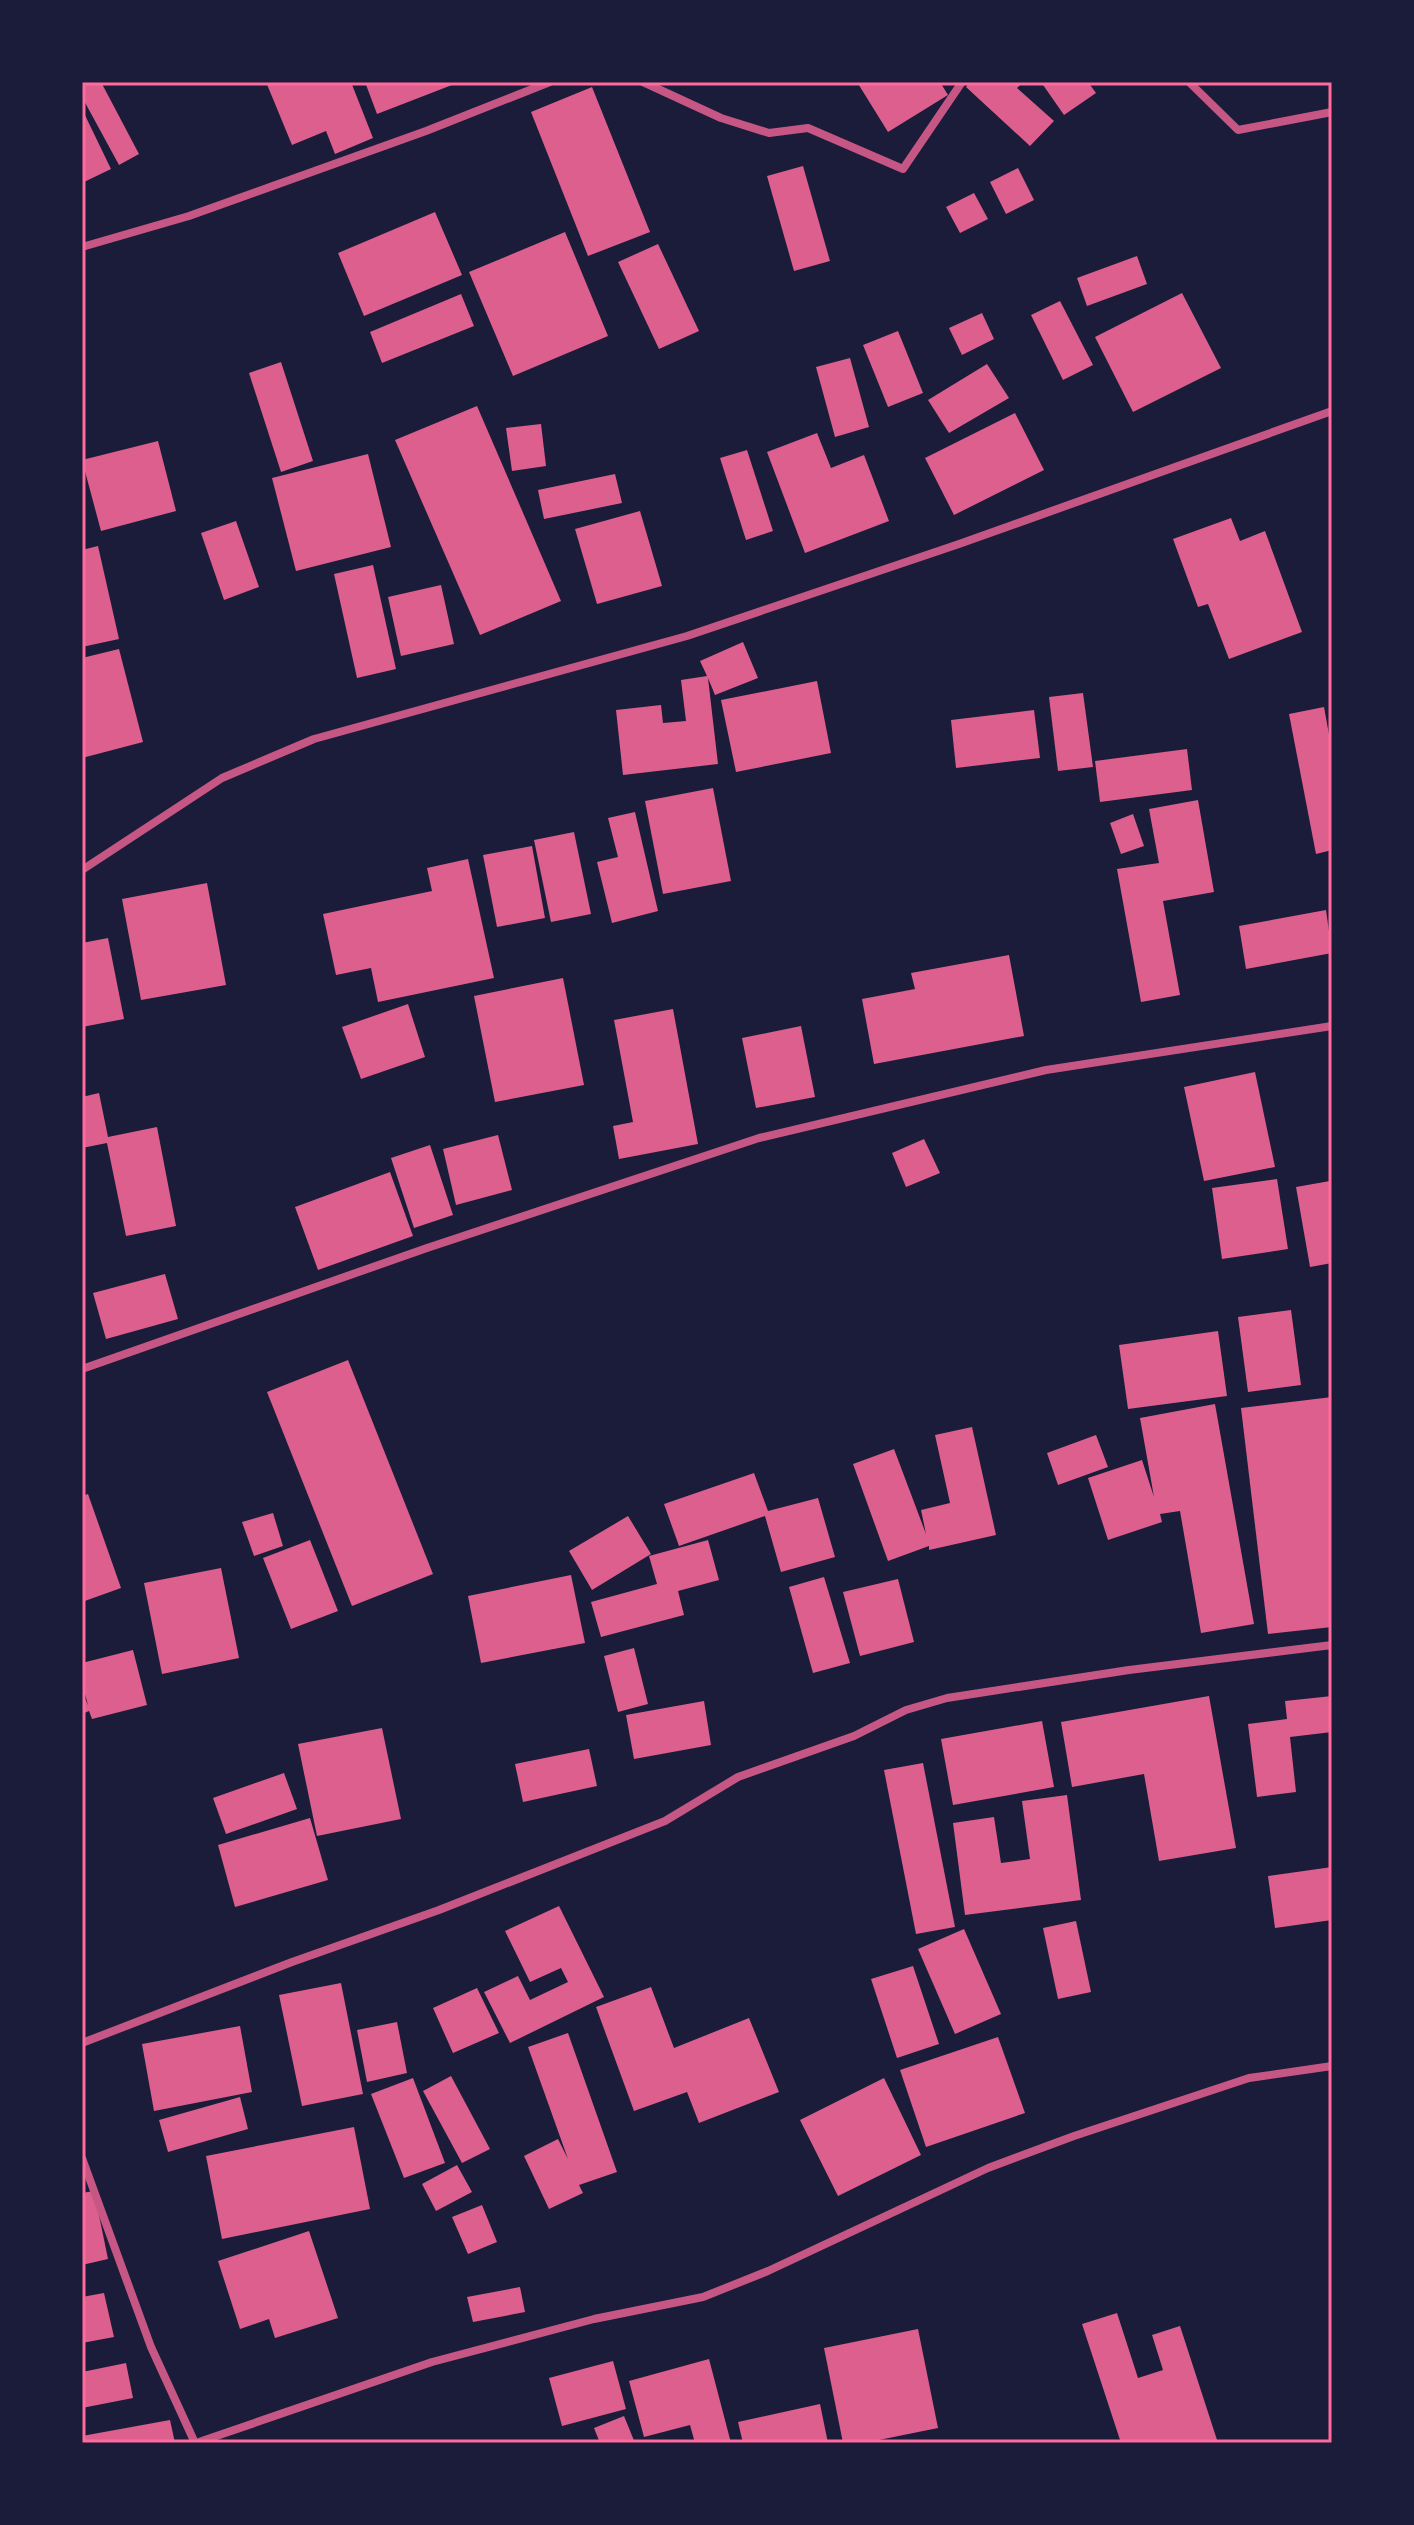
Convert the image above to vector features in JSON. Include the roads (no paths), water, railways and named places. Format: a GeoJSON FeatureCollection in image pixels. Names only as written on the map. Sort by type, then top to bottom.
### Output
{"type":"FeatureCollection","features":[{"type":"Feature","properties":{"kind":"street"},"geometry":{"type":"LineString","coordinates":[[82,247],[204,211],[426,131],[550,82]]}},
{"type":"Feature","properties":{"kind":"street"},"geometry":{"type":"LineString","coordinates":[[643,82],[721,118],[769,133],[808,128],[903,169],[962,82]]}},
{"type":"Feature","properties":{"kind":"street"},"geometry":{"type":"LineString","coordinates":[[1189,82],[1238,130],[1332,112]]}},
{"type":"Feature","properties":{"kind":"street"},"geometry":{"type":"LineString","coordinates":[[82,870],[222,778],[314,739],[687,636],[959,544],[1332,411]]}},
{"type":"Feature","properties":{"kind":"street"},"geometry":{"type":"LineString","coordinates":[[82,1369],[397,1258],[759,1138],[1046,1070],[1332,1026]]}},
{"type":"Feature","properties":{"kind":"street"},"geometry":{"type":"LineString","coordinates":[[82,2043],[292,1962],[439,1910],[665,1821],[738,1777],[854,1736],[906,1710],[947,1698],[1129,1670],[1332,1645]]}},
{"type":"Feature","properties":{"kind":"street"},"geometry":{"type":"LineString","coordinates":[[82,2158],[151,2347],[195,2443],[432,2362],[594,2319],[703,2297],[768,2271],[988,2168],[1059,2141],[1249,2078],[1332,2066]]}}]}
